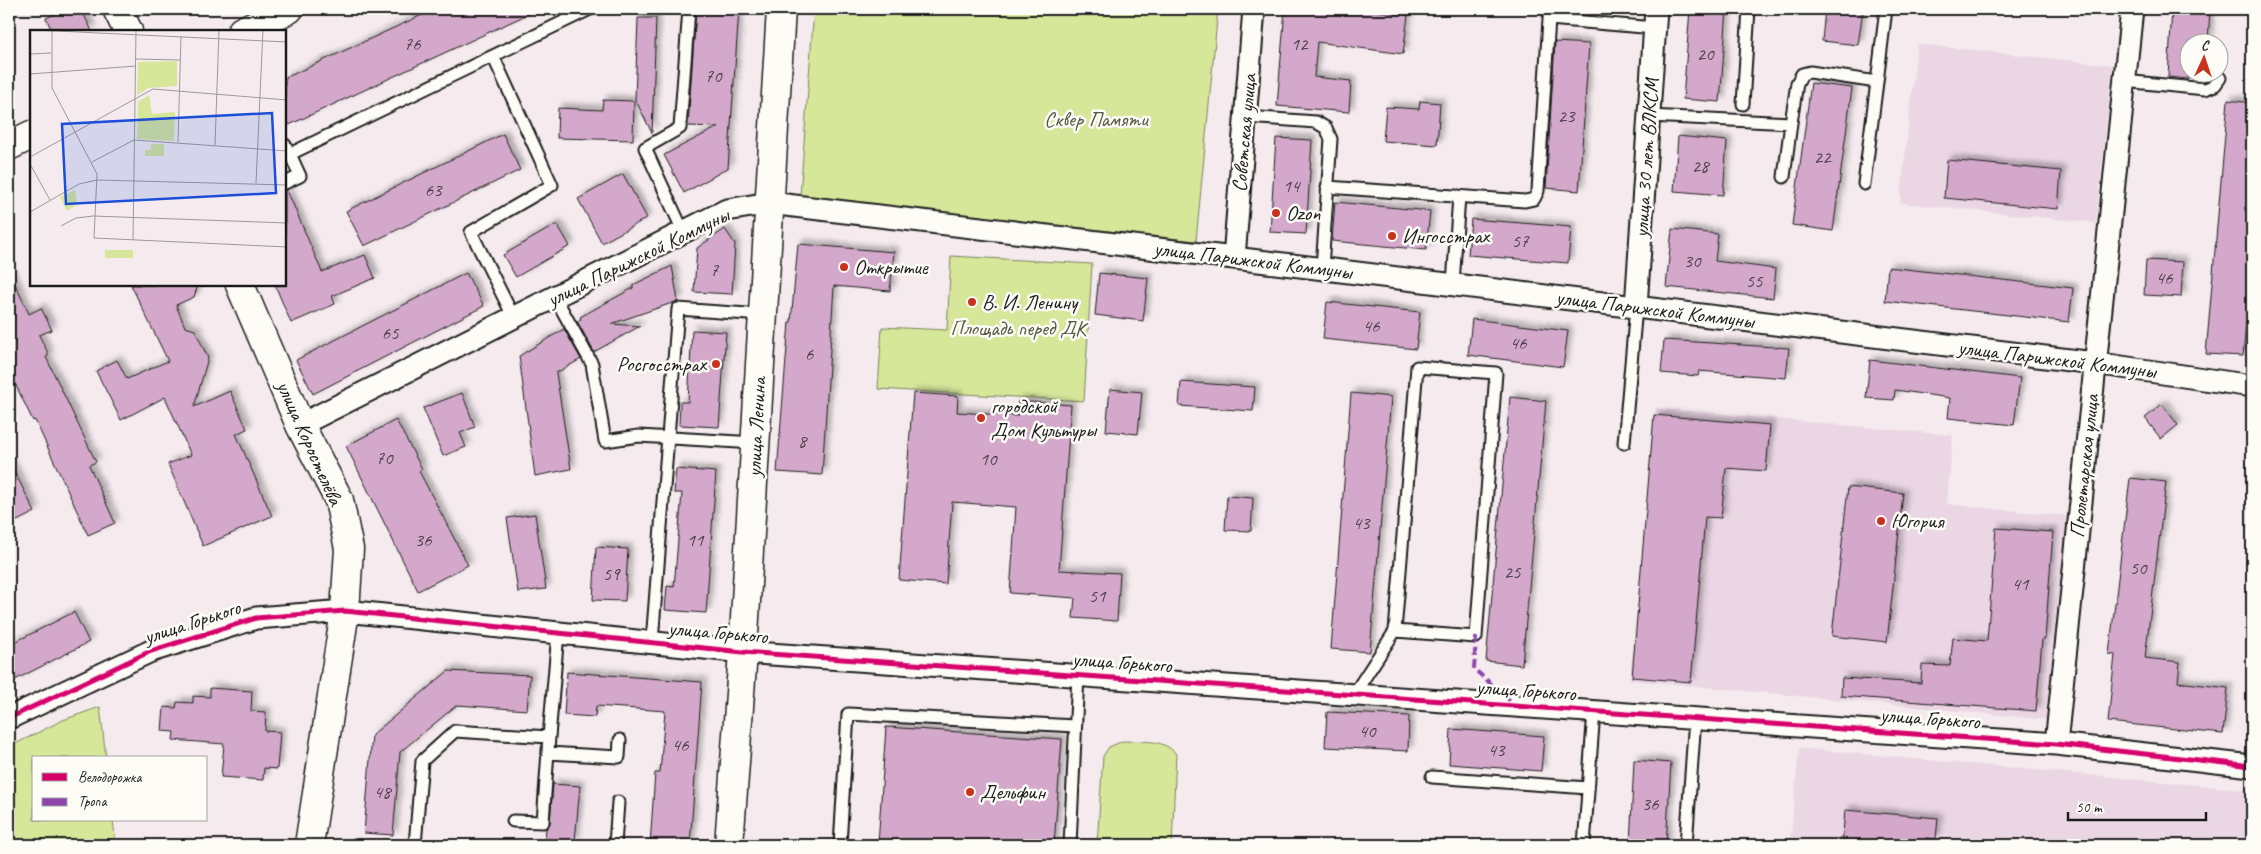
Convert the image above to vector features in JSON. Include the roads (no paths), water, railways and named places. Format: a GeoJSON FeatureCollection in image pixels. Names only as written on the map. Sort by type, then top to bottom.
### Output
{"type":"FeatureCollection","features":[{"type":"Feature","properties":{"kind":"street"},"geometry":{"type":"LineString","coordinates":[[117,9],[128,30]]}},
{"type":"Feature","properties":{"kind":"street"},"geometry":{"type":"LineString","coordinates":[[244,30],[289,9]]}},
{"type":"Feature","properties":{"kind":"street","name":"улица Ленина"},"geometry":{"type":"LineString","coordinates":[[729,845],[743,652],[780,9]]}},
{"type":"Feature","properties":{"kind":"street","name":"Советская улица"},"geometry":{"type":"LineString","coordinates":[[1234,258],[1254,9]]}},
{"type":"Feature","properties":{"kind":"street","name":"Пролетарская улица"},"geometry":{"type":"LineString","coordinates":[[2056,744],[2132,9]]}},
{"type":"Feature","properties":{"kind":"street","name":"улица 30 лет ВЛКСМ"},"geometry":{"type":"LineString","coordinates":[[1636,307],[1656,19]]}},
{"type":"Feature","properties":{"kind":"street"},"geometry":{"type":"LineString","coordinates":[[9,146],[30,135]]}},
{"type":"Feature","properties":{"kind":"street","name":"улица Парижской Коммуны"},"geometry":{"type":"LineString","coordinates":[[300,424],[727,210],[769,203],[2094,362],[2252,386]]}},
{"type":"Feature","properties":{"kind":"street","name":"улица Коростелёва"},"geometry":{"type":"LineString","coordinates":[[240,286],[300,424],[339,500],[349,549],[345,611],[309,845]]}},
{"type":"Feature","properties":{"kind":"street","name":"улица Горького"},"geometry":{"type":"LineString","coordinates":[[9,718],[151,651],[256,618],[345,611],[743,652],[2056,744],[2252,766]]}},
{"type":"Feature","properties":{"kind":"lane"},"geometry":{"type":"LineString","coordinates":[[286,183],[300,176],[287,149],[493,56],[590,9]]}},
{"type":"Feature","properties":{"kind":"lane"},"geometry":{"type":"LineString","coordinates":[[683,231],[645,148],[680,128],[689,9]]}},
{"type":"Feature","properties":{"kind":"lane"},"geometry":{"type":"LineString","coordinates":[[1743,104],[1749,9]]}},
{"type":"Feature","properties":{"kind":"lane"},"geometry":{"type":"LineString","coordinates":[[1864,184],[1886,9]]}},
{"type":"Feature","properties":{"kind":"lane"},"geometry":{"type":"LineString","coordinates":[[1327,187],[1525,201],[1534,199],[1538,191],[1549,14],[1656,19]]}},
{"type":"Feature","properties":{"kind":"lane"},"geometry":{"type":"LineString","coordinates":[[493,56],[552,185],[471,232],[514,318]]}},
{"type":"Feature","properties":{"kind":"lane"},"geometry":{"type":"LineString","coordinates":[[1784,177],[1791,123],[1798,83],[1802,74],[1810,72],[1877,82]]}},
{"type":"Feature","properties":{"kind":"lane"},"geometry":{"type":"LineString","coordinates":[[2124,81],[2205,89],[2215,85],[2217,82]]}},
{"type":"Feature","properties":{"kind":"lane"},"geometry":{"type":"LineString","coordinates":[[1649,116],[1791,123]]}},
{"type":"Feature","properties":{"kind":"lane"},"geometry":{"type":"LineString","coordinates":[[1246,117],[1316,122],[1326,128],[1331,139],[1322,268]]}},
{"type":"Feature","properties":{"kind":"lane"},"geometry":{"type":"LineString","coordinates":[[1453,284],[1459,196]]}},
{"type":"Feature","properties":{"kind":"lane"},"geometry":{"type":"LineString","coordinates":[[556,297],[592,364],[605,441],[638,436],[755,443]]}},
{"type":"Feature","properties":{"kind":"lane"},"geometry":{"type":"LineString","coordinates":[[1624,443],[1636,307]]}},
{"type":"Feature","properties":{"kind":"lane"},"geometry":{"type":"LineString","coordinates":[[652,642],[678,309],[762,316]]}},
{"type":"Feature","properties":{"kind":"lane"},"geometry":{"type":"LineString","coordinates":[[1354,694],[1395,631],[1417,367],[1496,373],[1476,637],[1395,631]]}},
{"type":"Feature","properties":{"kind":"lane"},"geometry":{"type":"LineString","coordinates":[[513,821],[543,822],[558,633]]}},
{"type":"Feature","properties":{"kind":"lane"},"geometry":{"type":"LineString","coordinates":[[1070,845],[1078,675]]}},
{"type":"Feature","properties":{"kind":"lane"},"geometry":{"type":"LineString","coordinates":[[1584,845],[1594,711]]}},
{"type":"Feature","properties":{"kind":"lane"},"geometry":{"type":"LineString","coordinates":[[840,845],[848,714],[1075,726]]}},
{"type":"Feature","properties":{"kind":"lane"},"geometry":{"type":"LineString","coordinates":[[1686,845],[1695,718]]}},
{"type":"Feature","properties":{"kind":"lane"},"geometry":{"type":"LineString","coordinates":[[415,845],[422,761],[455,732],[549,737]]}},
{"type":"Feature","properties":{"kind":"lane"},"geometry":{"type":"LineString","coordinates":[[548,753],[619,757],[620,740]]}},
{"type":"Feature","properties":{"kind":"lane"},"geometry":{"type":"LineString","coordinates":[[1432,776],[1588,788]]}},
{"type":"Feature","properties":{"kind":"lane"},"geometry":{"type":"LineString","coordinates":[[615,845],[618,802]]}},
{"type":"Feature","properties":{"kind":"place","name":"Ozon"},"geometry":{"type":"Point","coordinates":[1276,213]}},
{"type":"Feature","properties":{"kind":"place","name":"Ингосстрах"},"geometry":{"type":"Point","coordinates":[1392,236]}},
{"type":"Feature","properties":{"kind":"place","name":"Открытие"},"geometry":{"type":"Point","coordinates":[844,267]}},
{"type":"Feature","properties":{"kind":"place","name":"В. И. Ленину"},"geometry":{"type":"Point","coordinates":[972,302]}},
{"type":"Feature","properties":{"kind":"place","name":"Росгосстрах"},"geometry":{"type":"Point","coordinates":[716,364]}},
{"type":"Feature","properties":{"kind":"place","name":"городской Дом Культуры"},"geometry":{"type":"Point","coordinates":[981,418]}},
{"type":"Feature","properties":{"kind":"place","name":"Югория"},"geometry":{"type":"Point","coordinates":[1881,521]}},
{"type":"Feature","properties":{"kind":"place","name":"Дельфин"},"geometry":{"type":"Point","coordinates":[970,792]}},
{"type":"Feature","properties":{"kind":"park label","name":"Сквер Памяти"},"geometry":{"type":"Point","coordinates":[1096,119]}},
{"type":"Feature","properties":{"kind":"park label","name":"Площадь перед ДК"},"geometry":{"type":"Point","coordinates":[1018,328]}}]}
